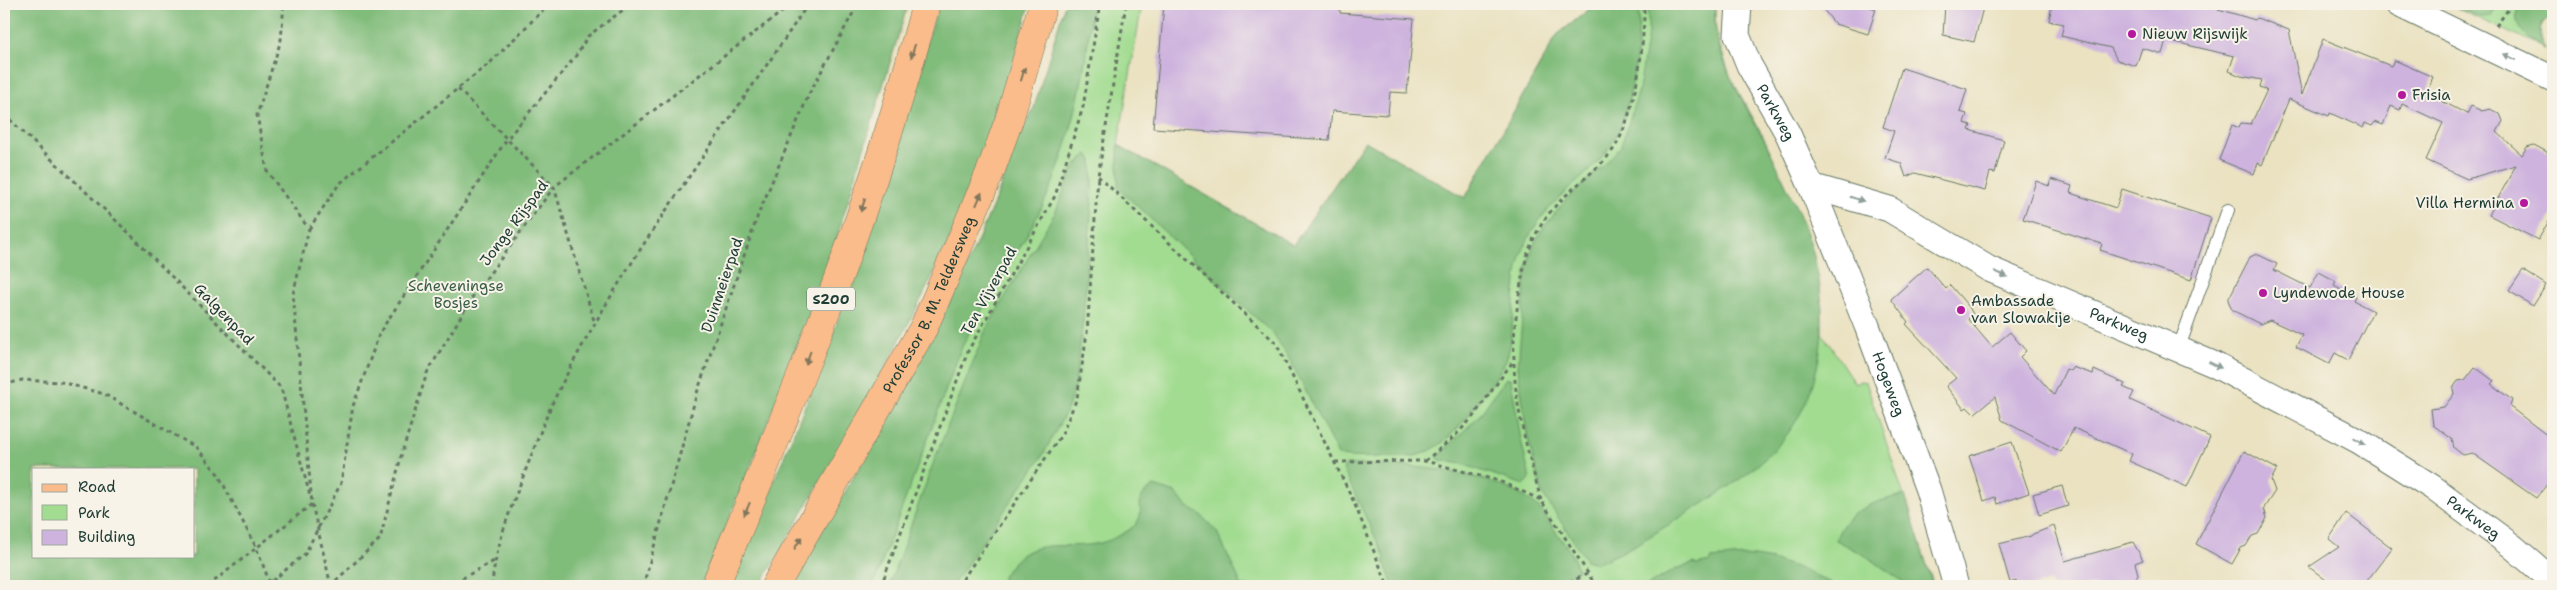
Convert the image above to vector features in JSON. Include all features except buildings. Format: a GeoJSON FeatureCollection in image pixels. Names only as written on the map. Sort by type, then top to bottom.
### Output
{"type":"FeatureCollection","features":[{"type":"Feature","properties":{"kind":"main road","name":"S200"},"geometry":{"type":"LineString","coordinates":[[715,586],[834,290],[883,149],[926,4]]}},
{"type":"Feature","properties":{"kind":"main road","name":"Professor B. M. Teldersweg"},"geometry":{"type":"LineString","coordinates":[[774,586],[924,327],[991,170],[1009,120],[1043,4]]}},
{"type":"Feature","properties":{"kind":"street","name":"Parkweg"},"geometry":{"type":"LineString","coordinates":[[1739,4],[1737,35],[1749,65],[1788,134],[1811,186],[1889,209],[1989,270],[2213,364],[2359,441],[2432,487],[2512,546],[2553,581]]}},
{"type":"Feature","properties":{"kind":"street"},"geometry":{"type":"LineString","coordinates":[[2398,4],[2553,79]]}},
{"type":"Feature","properties":{"kind":"street","name":"Hogeweg"},"geometry":{"type":"LineString","coordinates":[[1811,186],[1867,326],[1928,490],[1956,586]]}},
{"type":"Feature","properties":{"kind":"lane"},"geometry":{"type":"LineString","coordinates":[[2178,350],[2228,210]]}},
{"type":"Feature","properties":{"kind":"path"},"geometry":{"type":"LineString","coordinates":[[284,4],[281,40],[257,115],[267,171],[309,229]]}},
{"type":"Feature","properties":{"kind":"path"},"geometry":{"type":"LineString","coordinates":[[208,586],[312,504],[293,294],[309,229],[339,184],[491,62],[549,4]]}},
{"type":"Feature","properties":{"kind":"path"},"geometry":{"type":"LineString","coordinates":[[266,586],[271,585],[305,554],[341,483],[353,406],[380,332],[507,139],[575,58],[588,36],[631,4]]}},
{"type":"Feature","properties":{"kind":"path","name":"Jonge Rijspad"},"geometry":{"type":"LineString","coordinates":[[331,586],[380,539],[402,453],[427,373],[473,296],[554,187],[792,4]]}},
{"type":"Feature","properties":{"kind":"path"},"geometry":{"type":"LineString","coordinates":[[492,586],[494,560],[518,490],[552,405],[596,324],[689,175],[808,4]]}},
{"type":"Feature","properties":{"kind":"path","name":"Duinmeierpad"},"geometry":{"type":"LineString","coordinates":[[642,586],[697,393],[758,215],[809,94],[858,4]]}},
{"type":"Feature","properties":{"kind":"path","name":"Ten Vijverpad"},"geometry":{"type":"LineString","coordinates":[[881,586],[968,351],[1056,196],[1083,107],[1100,4]]}},
{"type":"Feature","properties":{"kind":"path"},"geometry":{"type":"LineString","coordinates":[[958,586],[1062,434],[1077,398],[1087,334],[1098,176],[1126,4]]}},
{"type":"Feature","properties":{"kind":"path"},"geometry":{"type":"LineString","coordinates":[[1596,586],[1541,500],[1529,456],[1514,360],[1517,310],[1528,249],[1541,224],[1574,188],[1609,156],[1621,138],[1636,84],[1644,41],[1644,4]]}},
{"type":"Feature","properties":{"kind":"path"},"geometry":{"type":"LineString","coordinates":[[2502,4],[2506,11],[2512,4]]}},
{"type":"Feature","properties":{"kind":"path"},"geometry":{"type":"LineString","coordinates":[[458,90],[554,187],[596,324]]}},
{"type":"Feature","properties":{"kind":"path","name":"Galgenpad"},"geometry":{"type":"LineString","coordinates":[[4,114],[128,232],[281,388],[319,528],[331,586]]}},
{"type":"Feature","properties":{"kind":"path"},"geometry":{"type":"LineString","coordinates":[[1098,176],[1276,343],[1371,541],[1388,586]]}},
{"type":"Feature","properties":{"kind":"path"},"geometry":{"type":"LineString","coordinates":[[1425,461],[1455,436],[1472,418],[1514,360]]}},
{"type":"Feature","properties":{"kind":"path"},"geometry":{"type":"LineString","coordinates":[[4,385],[22,380],[61,382],[104,394],[167,428],[197,448],[218,474],[256,547],[271,585]]}},
{"type":"Feature","properties":{"kind":"path"},"geometry":{"type":"LineString","coordinates":[[1334,462],[1425,461],[1499,480],[1541,500]]}},
{"type":"Feature","properties":{"kind":"path"},"geometry":{"type":"LineString","coordinates":[[448,586],[494,560]]}},
{"type":"Feature","properties":{"kind":"path"},"geometry":{"type":"LineString","coordinates":[[1562,586],[1589,573]]}},
{"type":"Feature","properties":{"kind":"green space","name":"Scheveningse Bosjes"},"geometry":{"type":"Polygon","coordinates":[[[4,4],[908,4],[829,263],[753,460],[701,586],[4,586],[4,4]]]}},
{"type":"Feature","properties":{"kind":"green space"},"geometry":{"type":"Polygon","coordinates":[[[939,4],[1030,4],[1011,70],[978,169],[952,234],[918,306],[852,427],[760,586],[729,586],[834,331],[875,209],[939,4]]]}},
{"type":"Feature","properties":{"kind":"green space"},"geometry":{"type":"Polygon","coordinates":[[[1065,4],[1142,4],[1118,145],[1293,245],[1365,141],[1465,198],[1557,35],[1596,4],[1715,4],[1716,35],[1731,78],[1763,136],[1808,237],[1820,287],[1822,333],[1855,384],[1860,381],[1866,382],[1934,586],[791,586],[912,376],[961,279],[998,194],[1017,139],[1033,111],[1065,4]]]}},
{"type":"Feature","properties":{"kind":"green space"},"geometry":{"type":"Polygon","coordinates":[[[1065,4],[1092,4],[1086,56],[1076,108],[1062,159],[1033,225],[980,313],[961,349],[873,586],[791,586],[912,376],[961,279],[998,194],[1017,139],[1033,111],[1065,4]]]}},
{"type":"Feature","properties":{"kind":"green space"},"geometry":{"type":"Polygon","coordinates":[[[1596,4],[1639,4],[1636,63],[1628,104],[1613,141],[1603,156],[1554,204],[1536,225],[1529,237],[1519,263],[1509,352],[1501,370],[1472,411],[1455,431],[1426,453],[1401,457],[1338,455],[1291,362],[1275,336],[1118,188],[1118,145],[1293,245],[1365,141],[1465,198],[1557,35],[1596,4]]]}},
{"type":"Feature","properties":{"kind":"green space"},"geometry":{"type":"Polygon","coordinates":[[[1648,4],[1715,4],[1715,24],[1725,64],[1773,157],[1808,236],[1820,284],[1822,335],[1819,360],[1813,384],[1804,407],[1781,442],[1759,464],[1706,502],[1634,546],[1597,563],[1586,560],[1542,493],[1527,435],[1518,367],[1526,271],[1533,246],[1543,228],[1566,200],[1606,163],[1621,146],[1639,90],[1648,33],[1648,4]]]}},
{"type":"Feature","properties":{"kind":"green space"},"geometry":{"type":"Polygon","coordinates":[[[2447,4],[2553,4],[2553,17],[2544,22],[2540,30],[2541,40],[2545,49],[2447,4]]]}},
{"type":"Feature","properties":{"kind":"green space"},"geometry":{"type":"Polygon","coordinates":[[[2447,4],[2496,4],[2496,6],[2491,16],[2481,17],[2447,4]]]}},
{"type":"Feature","properties":{"kind":"green space"},"geometry":{"type":"Polygon","coordinates":[[[2519,4],[2553,4],[2553,17],[2544,22],[2540,30],[2541,40],[2545,49],[2526,36],[2518,26],[2517,12],[2519,4]]]}},
{"type":"Feature","properties":{"kind":"green space"},"geometry":{"type":"Polygon","coordinates":[[[1088,154],[1092,160],[1093,188],[1083,321],[1075,385],[1068,408],[1043,455],[952,586],[889,586],[934,461],[986,329],[1056,211],[1071,172],[1083,157],[1088,154]]]}},
{"type":"Feature","properties":{"kind":"green space"},"geometry":{"type":"Polygon","coordinates":[[[1506,378],[1511,380],[1530,479],[1524,485],[1462,464],[1440,460],[1437,457],[1479,416],[1506,378]]]}},
{"type":"Feature","properties":{"kind":"green space"},"geometry":{"type":"Polygon","coordinates":[[[1346,465],[1420,467],[1474,477],[1499,485],[1521,495],[1539,508],[1566,546],[1578,569],[1575,575],[1551,586],[1393,586],[1384,561],[1385,558],[1343,469],[1346,465]]]}},
{"type":"Feature","properties":{"kind":"green space"},"geometry":{"type":"Polygon","coordinates":[[[1154,486],[1176,493],[1186,506],[1200,514],[1217,532],[1242,586],[998,586],[1010,567],[1022,555],[1034,549],[1048,546],[1093,544],[1110,540],[1129,529],[1136,524],[1140,516],[1140,499],[1154,486]]]}},
{"type":"Feature","properties":{"kind":"green space"},"geometry":{"type":"Polygon","coordinates":[[[1905,495],[1933,586],[1909,586],[1869,558],[1836,540],[1846,521],[1863,508],[1905,495]]]}},
{"type":"Feature","properties":{"kind":"green space"},"geometry":{"type":"Polygon","coordinates":[[[1745,556],[1792,566],[1836,586],[1646,586],[1676,569],[1694,563],[1696,565],[1710,562],[1710,559],[1745,556]]]}},
{"type":"Feature","properties":{"kind":"place","name":"Nieuw Rijswijk"},"geometry":{"type":"Point","coordinates":[2132,34]}},
{"type":"Feature","properties":{"kind":"place","name":"Frisia"},"geometry":{"type":"Point","coordinates":[2402,95]}},
{"type":"Feature","properties":{"kind":"place","name":"Villa Hermina"},"geometry":{"type":"Point","coordinates":[2524,203]}},
{"type":"Feature","properties":{"kind":"place","name":"Lyndewode House"},"geometry":{"type":"Point","coordinates":[2263,293]}},
{"type":"Feature","properties":{"kind":"place","name":"Ambassade van Slowakije"},"geometry":{"type":"Point","coordinates":[1961,310]}}]}
